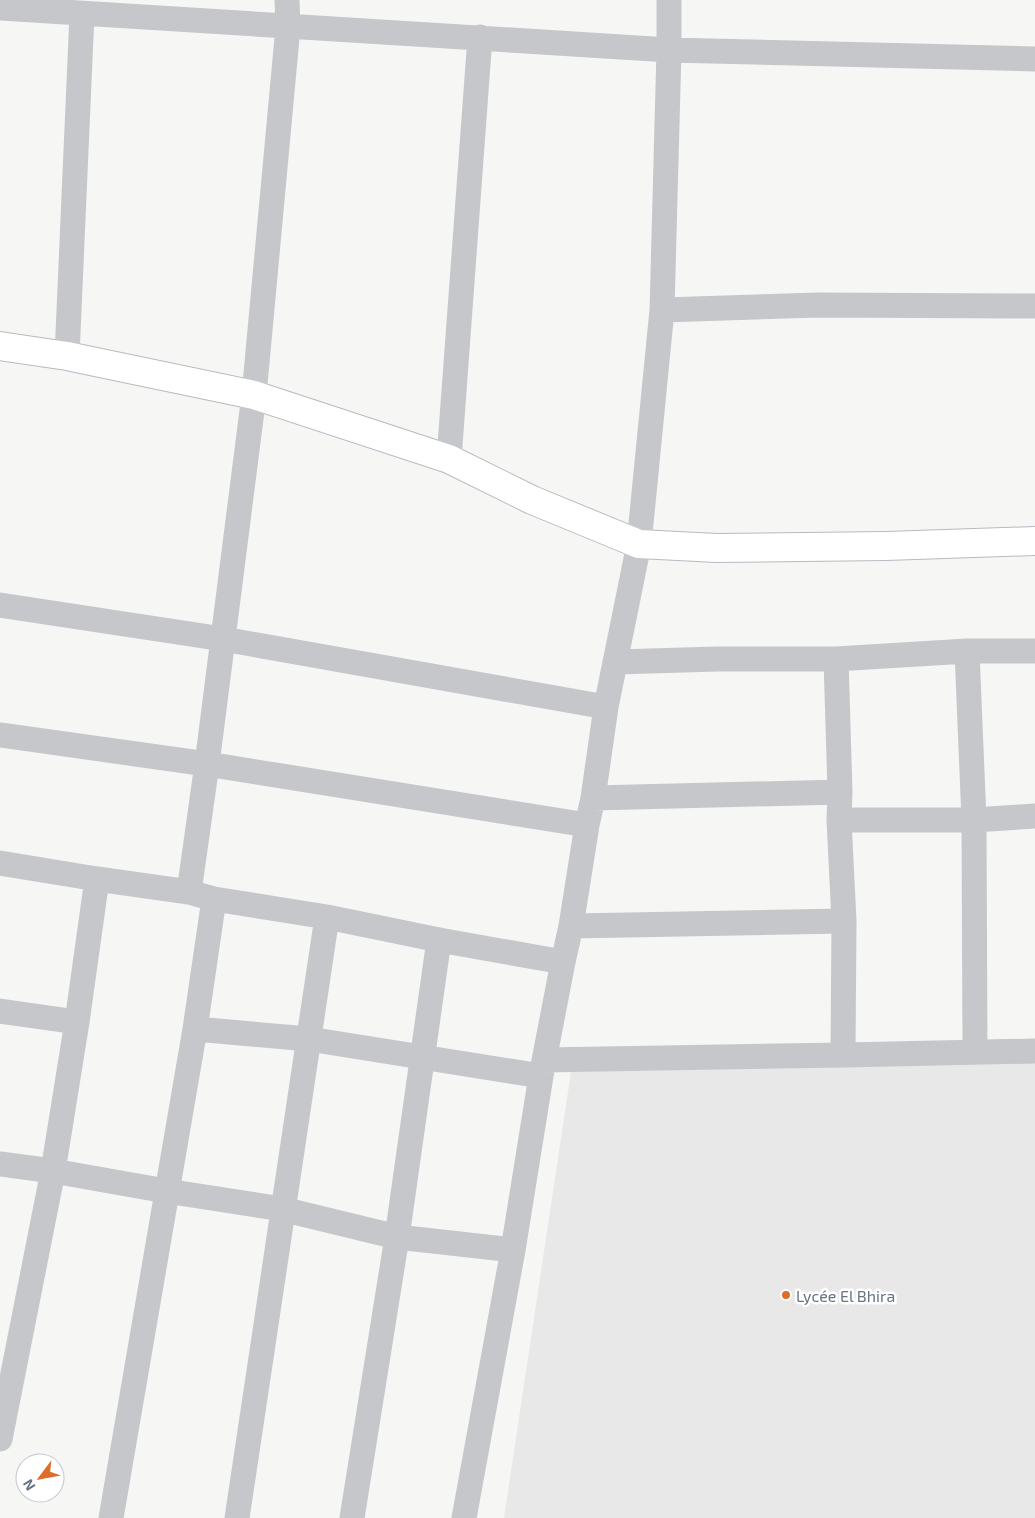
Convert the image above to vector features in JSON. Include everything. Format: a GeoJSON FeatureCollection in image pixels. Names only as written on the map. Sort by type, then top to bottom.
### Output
{"type":"FeatureCollection","features":[{"type":"Feature","properties":{"kind":"street"},"geometry":{"type":"LineString","coordinates":[[189,892],[254,395],[288,27],[287,0]]}},
{"type":"Feature","properties":{"kind":"street"},"geometry":{"type":"LineString","coordinates":[[464,1518],[513,1250],[542,1068],[562,962],[571,926],[587,826],[594,798],[606,707],[639,544],[662,310],[670,50],[669,0]]}},
{"type":"Feature","properties":{"kind":"street"},"geometry":{"type":"LineString","coordinates":[[0,8],[670,50],[1035,59]]}},
{"type":"Feature","properties":{"kind":"street"},"geometry":{"type":"LineString","coordinates":[[68,356],[82,14]]}},
{"type":"Feature","properties":{"kind":"street"},"geometry":{"type":"LineString","coordinates":[[449,459],[480,37]]}},
{"type":"Feature","properties":{"kind":"street"},"geometry":{"type":"LineString","coordinates":[[662,310],[818,305],[1035,306]]}},
{"type":"Feature","properties":{"kind":"street"},"geometry":{"type":"LineString","coordinates":[[0,346],[68,356],[254,395],[449,459],[532,500],[639,544],[717,548],[1035,541]]}},
{"type":"Feature","properties":{"kind":"street"},"geometry":{"type":"LineString","coordinates":[[0,605],[223,639],[606,707]]}},
{"type":"Feature","properties":{"kind":"street"},"geometry":{"type":"LineString","coordinates":[[615,662],[718,659],[836,659],[967,651],[1035,651]]}},
{"type":"Feature","properties":{"kind":"street"},"geometry":{"type":"LineString","coordinates":[[967,651],[974,820],[975,1052]]}},
{"type":"Feature","properties":{"kind":"street"},"geometry":{"type":"LineString","coordinates":[[836,659],[840,792],[839,820],[844,921],[843,1056]]}},
{"type":"Feature","properties":{"kind":"street"},"geometry":{"type":"LineString","coordinates":[[0,735],[207,764],[587,826]]}},
{"type":"Feature","properties":{"kind":"street"},"geometry":{"type":"LineString","coordinates":[[594,798],[840,792]]}},
{"type":"Feature","properties":{"kind":"street"},"geometry":{"type":"LineString","coordinates":[[839,820],[974,820],[1035,816]]}},
{"type":"Feature","properties":{"kind":"street"},"geometry":{"type":"LineString","coordinates":[[0,863],[189,892],[214,899],[327,917],[439,940],[562,962]]}},
{"type":"Feature","properties":{"kind":"street"},"geometry":{"type":"LineString","coordinates":[[0,1439],[53,1171],[77,1022],[97,879]]}},
{"type":"Feature","properties":{"kind":"street"},"geometry":{"type":"LineString","coordinates":[[111,1518],[195,1029],[214,899]]}},
{"type":"Feature","properties":{"kind":"street"},"geometry":{"type":"LineString","coordinates":[[237,1518],[327,917]]}},
{"type":"Feature","properties":{"kind":"street"},"geometry":{"type":"LineString","coordinates":[[571,926],[844,921]]}},
{"type":"Feature","properties":{"kind":"street"},"geometry":{"type":"LineString","coordinates":[[352,1518],[397,1237],[439,940]]}},
{"type":"Feature","properties":{"kind":"street"},"geometry":{"type":"LineString","coordinates":[[0,1011],[77,1022]]}},
{"type":"Feature","properties":{"kind":"street"},"geometry":{"type":"LineString","coordinates":[[195,1029],[309,1039],[423,1057],[542,1068],[843,1056],[1035,1051]]}},
{"type":"Feature","properties":{"kind":"street"},"geometry":{"type":"LineString","coordinates":[[0,1164],[282,1209],[397,1237],[513,1250]]}},
{"type":"Feature","properties":{"kind":"shaded area","name":"Lycée El Bhira"},"geometry":{"type":"Polygon","coordinates":[[[1035,1062],[1035,1518],[504,1518],[571,1072],[1035,1062]]]}},
{"type":"Feature","properties":{"kind":"place","name":"Lycée El Bhira"},"geometry":{"type":"Point","coordinates":[786,1295]}}]}
